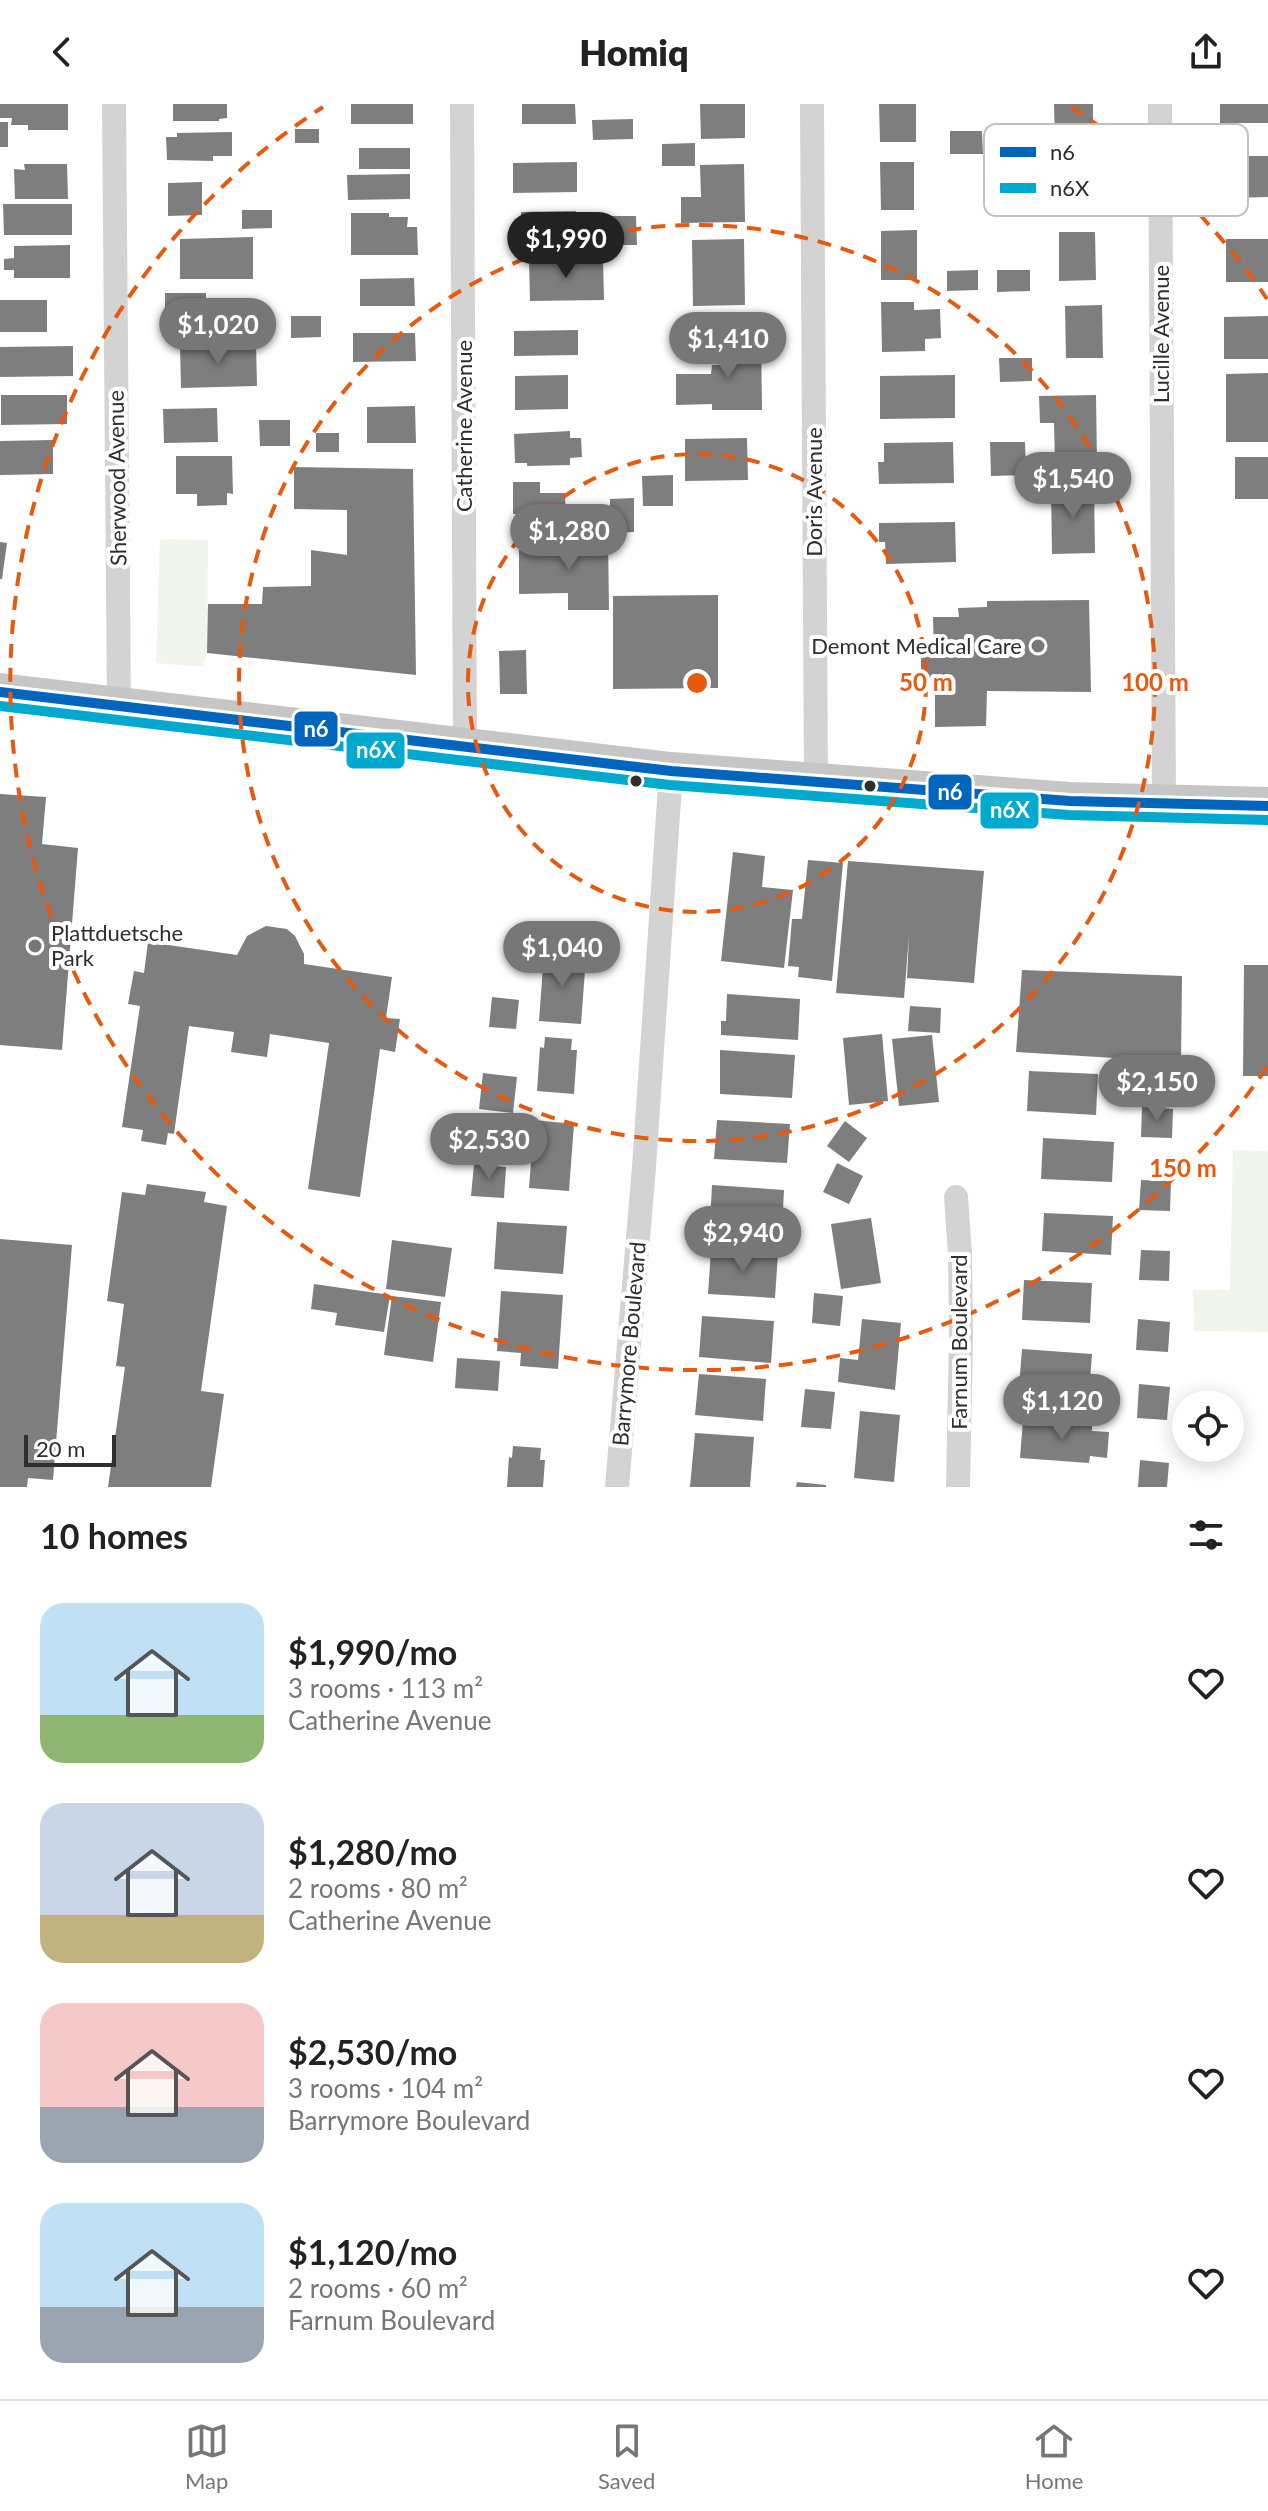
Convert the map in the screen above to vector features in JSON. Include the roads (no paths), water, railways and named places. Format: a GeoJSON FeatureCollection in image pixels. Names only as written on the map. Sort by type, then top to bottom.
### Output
{"type":"FeatureCollection","features":[{"type":"Feature","properties":{"kind":"main road"},"geometry":{"type":"LineString","coordinates":[[0,692],[671,771],[1091,802],[1268,806]]}},
{"type":"Feature","properties":{"kind":"street","name":"Sherwood Avenue"},"geometry":{"type":"LineString","coordinates":[[114,104],[119,708]]}},
{"type":"Feature","properties":{"kind":"street","name":"Catherine Avenue"},"geometry":{"type":"LineString","coordinates":[[462,104],[465,748]]}},
{"type":"Feature","properties":{"kind":"street","name":"Doris Avenue"},"geometry":{"type":"LineString","coordinates":[[812,104],[816,783]]}},
{"type":"Feature","properties":{"kind":"street","name":"Lucille Avenue"},"geometry":{"type":"LineString","coordinates":[[1160,104],[1160,124]]}},
{"type":"Feature","properties":{"kind":"street","name":"Lucille Avenue"},"geometry":{"type":"LineString","coordinates":[[1161,216],[1164,803]]}},
{"type":"Feature","properties":{"kind":"street","name":"Barrymore Boulevard"},"geometry":{"type":"LineString","coordinates":[[617,1487],[644,1167],[671,771]]}},
{"type":"Feature","properties":{"kind":"street","name":"Farnum Boulevard"},"geometry":{"type":"LineString","coordinates":[[956,1197],[961,1310],[958,1487]]}},
{"type":"Feature","properties":{"kind":"place","name":"Demont Medical Care"},"geometry":{"type":"Point","coordinates":[1038,646]}},
{"type":"Feature","properties":{"kind":"place","name":"Plattduetsche Park"},"geometry":{"type":"Point","coordinates":[35,946]}}]}
